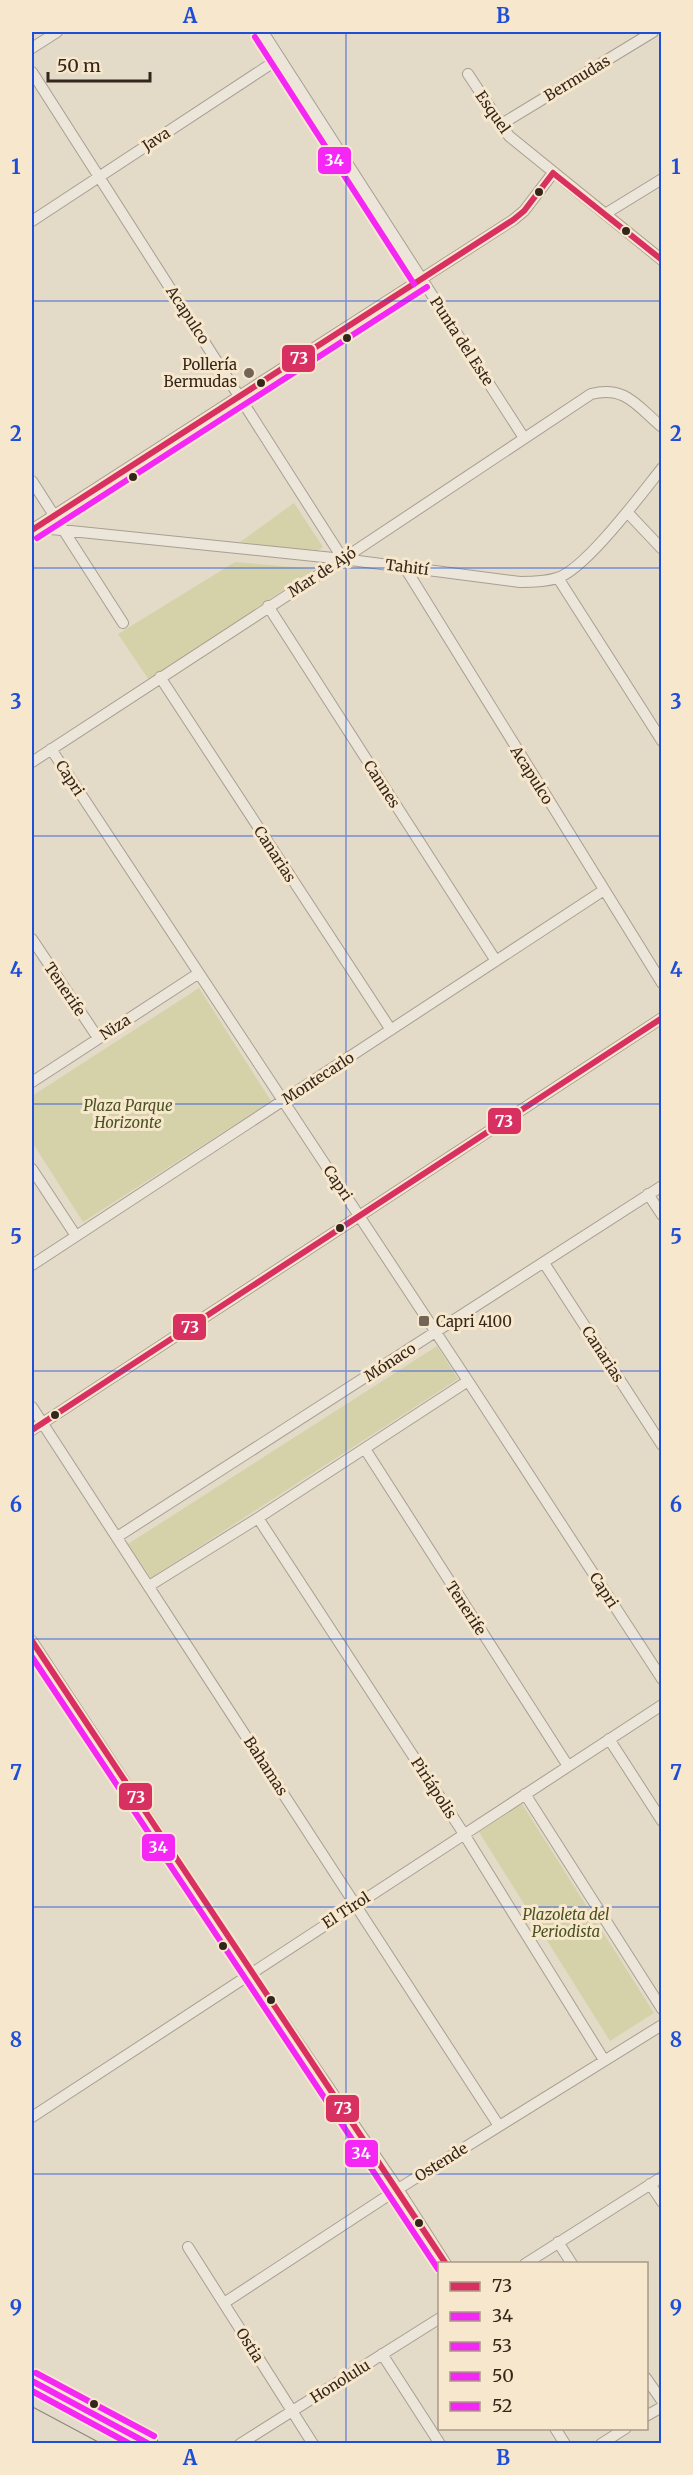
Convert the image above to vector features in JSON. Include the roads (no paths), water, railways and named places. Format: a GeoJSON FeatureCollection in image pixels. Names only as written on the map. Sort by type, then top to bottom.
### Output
{"type":"FeatureCollection","features":[{"type":"Feature","properties":{"kind":"main road"},"geometry":{"type":"LineString","coordinates":[[32,2381],[150,2444]]}},
{"type":"Feature","properties":{"kind":"main road"},"geometry":{"type":"LineString","coordinates":[[32,2397],[120,2444]]}},
{"type":"Feature","properties":{"kind":"street"},"geometry":{"type":"LineString","coordinates":[[32,48],[57,32]]}},
{"type":"Feature","properties":{"kind":"street","name":"Punta del Este"},"geometry":{"type":"LineString","coordinates":[[263,32],[524,438]]}},
{"type":"Feature","properties":{"kind":"street","name":"Bermudas"},"geometry":{"type":"LineString","coordinates":[[500,125],[653,32]]}},
{"type":"Feature","properties":{"kind":"street","name":"Java"},"geometry":{"type":"LineString","coordinates":[[32,221],[280,58]]}},
{"type":"Feature","properties":{"kind":"street","name":"Acapulco"},"geometry":{"type":"LineString","coordinates":[[32,72],[344,559]]}},
{"type":"Feature","properties":{"kind":"street","name":"Esquel"},"geometry":{"type":"LineString","coordinates":[[468,74],[509,136],[662,260]]}},
{"type":"Feature","properties":{"kind":"street"},"geometry":{"type":"LineString","coordinates":[[33,528],[513,220],[524,211],[553,172]]}},
{"type":"Feature","properties":{"kind":"street"},"geometry":{"type":"LineString","coordinates":[[605,214],[662,179]]}},
{"type":"Feature","properties":{"kind":"street","name":"Mar de Ajó"},"geometry":{"type":"LineString","coordinates":[[32,762],[268,606],[344,559],[591,394],[606,390],[627,396],[662,427]]}},
{"type":"Feature","properties":{"kind":"street","name":"Tahití"},"geometry":{"type":"LineString","coordinates":[[33,528],[344,559],[520,582],[536,582],[558,578],[581,562],[627,512],[662,468]]}},
{"type":"Feature","properties":{"kind":"street"},"geometry":{"type":"LineString","coordinates":[[32,481],[123,623]]}},
{"type":"Feature","properties":{"kind":"street"},"geometry":{"type":"LineString","coordinates":[[627,512],[662,549]]}},
{"type":"Feature","properties":{"kind":"street","name":"Acapulco"},"geometry":{"type":"LineString","coordinates":[[404,566],[662,983]]}},
{"type":"Feature","properties":{"kind":"street"},"geometry":{"type":"LineString","coordinates":[[558,578],[662,741]]}},
{"type":"Feature","properties":{"kind":"street","name":"Cannes"},"geometry":{"type":"LineString","coordinates":[[268,606],[496,961]]}},
{"type":"Feature","properties":{"kind":"street","name":"Canarias"},"geometry":{"type":"LineString","coordinates":[[159,677],[391,1030]]}},
{"type":"Feature","properties":{"kind":"street","name":"Capri"},"geometry":{"type":"LineString","coordinates":[[51,749],[437,1333],[662,1679]]}},
{"type":"Feature","properties":{"kind":"street","name":"Montecarlo"},"geometry":{"type":"LineString","coordinates":[[32,1265],[604,890]]}},
{"type":"Feature","properties":{"kind":"street","name":"Tenerife"},"geometry":{"type":"LineString","coordinates":[[32,939],[98,1038]]}},
{"type":"Feature","properties":{"kind":"street","name":"Niza"},"geometry":{"type":"LineString","coordinates":[[32,1082],[199,973]]}},
{"type":"Feature","properties":{"kind":"street"},"geometry":{"type":"LineString","coordinates":[[32,1430],[662,1018]]}},
{"type":"Feature","properties":{"kind":"street"},"geometry":{"type":"LineString","coordinates":[[32,1169],[76,1236]]}},
{"type":"Feature","properties":{"kind":"street","name":"Mónaco"},"geometry":{"type":"LineString","coordinates":[[117,1537],[662,1186]]}},
{"type":"Feature","properties":{"kind":"street"},"geometry":{"type":"LineString","coordinates":[[648,1194],[662,1215]]}},
{"type":"Feature","properties":{"kind":"street","name":"Canarias"},"geometry":{"type":"LineString","coordinates":[[544,1263],[662,1445]]}},
{"type":"Feature","properties":{"kind":"street"},"geometry":{"type":"LineString","coordinates":[[149,1586],[468,1381]]}},
{"type":"Feature","properties":{"kind":"street","name":"Bahamas"},"geometry":{"type":"LineString","coordinates":[[32,1407],[499,2126]]}},
{"type":"Feature","properties":{"kind":"street","name":"Tenerife"},"geometry":{"type":"LineString","coordinates":[[365,1449],[568,1766]]}},
{"type":"Feature","properties":{"kind":"street","name":"Piriápolis"},"geometry":{"type":"LineString","coordinates":[[258,1518],[464,1834],[604,2060]]}},
{"type":"Feature","properties":{"kind":"street"},"geometry":{"type":"LineString","coordinates":[[32,1641],[445,2262]]}},
{"type":"Feature","properties":{"kind":"street","name":"El Tirol"},"geometry":{"type":"LineString","coordinates":[[32,2117],[250,1972],[662,1705]]}},
{"type":"Feature","properties":{"kind":"street"},"geometry":{"type":"LineString","coordinates":[[609,1739],[662,1821]]}},
{"type":"Feature","properties":{"kind":"street"},"geometry":{"type":"LineString","coordinates":[[525,1794],[662,2009]]}},
{"type":"Feature","properties":{"kind":"street","name":"Ostende"},"geometry":{"type":"LineString","coordinates":[[224,2303],[398,2189],[662,2025]]}},
{"type":"Feature","properties":{"kind":"street"},"geometry":{"type":"LineString","coordinates":[[528,2262],[662,2177]]}},
{"type":"Feature","properties":{"kind":"street"},"geometry":{"type":"LineString","coordinates":[[650,2184],[662,2202]]}},
{"type":"Feature","properties":{"kind":"street"},"geometry":{"type":"LineString","coordinates":[[558,2242],[571,2262]]}},
{"type":"Feature","properties":{"kind":"street","name":"Ostia"},"geometry":{"type":"LineString","coordinates":[[188,2247],[313,2444]]}},
{"type":"Feature","properties":{"kind":"street","name":"Honolulu"},"geometry":{"type":"LineString","coordinates":[[240,2444],[438,2319]]}},
{"type":"Feature","properties":{"kind":"street"},"geometry":{"type":"LineString","coordinates":[[382,2354],[440,2444]]}},
{"type":"Feature","properties":{"kind":"street"},"geometry":{"type":"LineString","coordinates":[[648,2381],[662,2401]]}},
{"type":"Feature","properties":{"kind":"street"},"geometry":{"type":"LineString","coordinates":[[648,2415],[662,2407]]}},
{"type":"Feature","properties":{"kind":"street"},"geometry":{"type":"LineString","coordinates":[[556,2430],[566,2444]]}},
{"type":"Feature","properties":{"kind":"street"},"geometry":{"type":"LineString","coordinates":[[601,2444],[623,2430]]}},
{"type":"Feature","properties":{"kind":"place","name":"Pollería Bermudas"},"geometry":{"type":"Point","coordinates":[249,373]}},
{"type":"Feature","properties":{"kind":"place","name":"Capri 4100"},"geometry":{"type":"Point","coordinates":[424,1321]}},
{"type":"Feature","properties":{"kind":"park label","name":"Plaza Parque Horizonte"},"geometry":{"type":"Point","coordinates":[128,1114]}},
{"type":"Feature","properties":{"kind":"park label","name":"Plazoleta del Periodista"},"geometry":{"type":"Point","coordinates":[566,1922]}}]}
